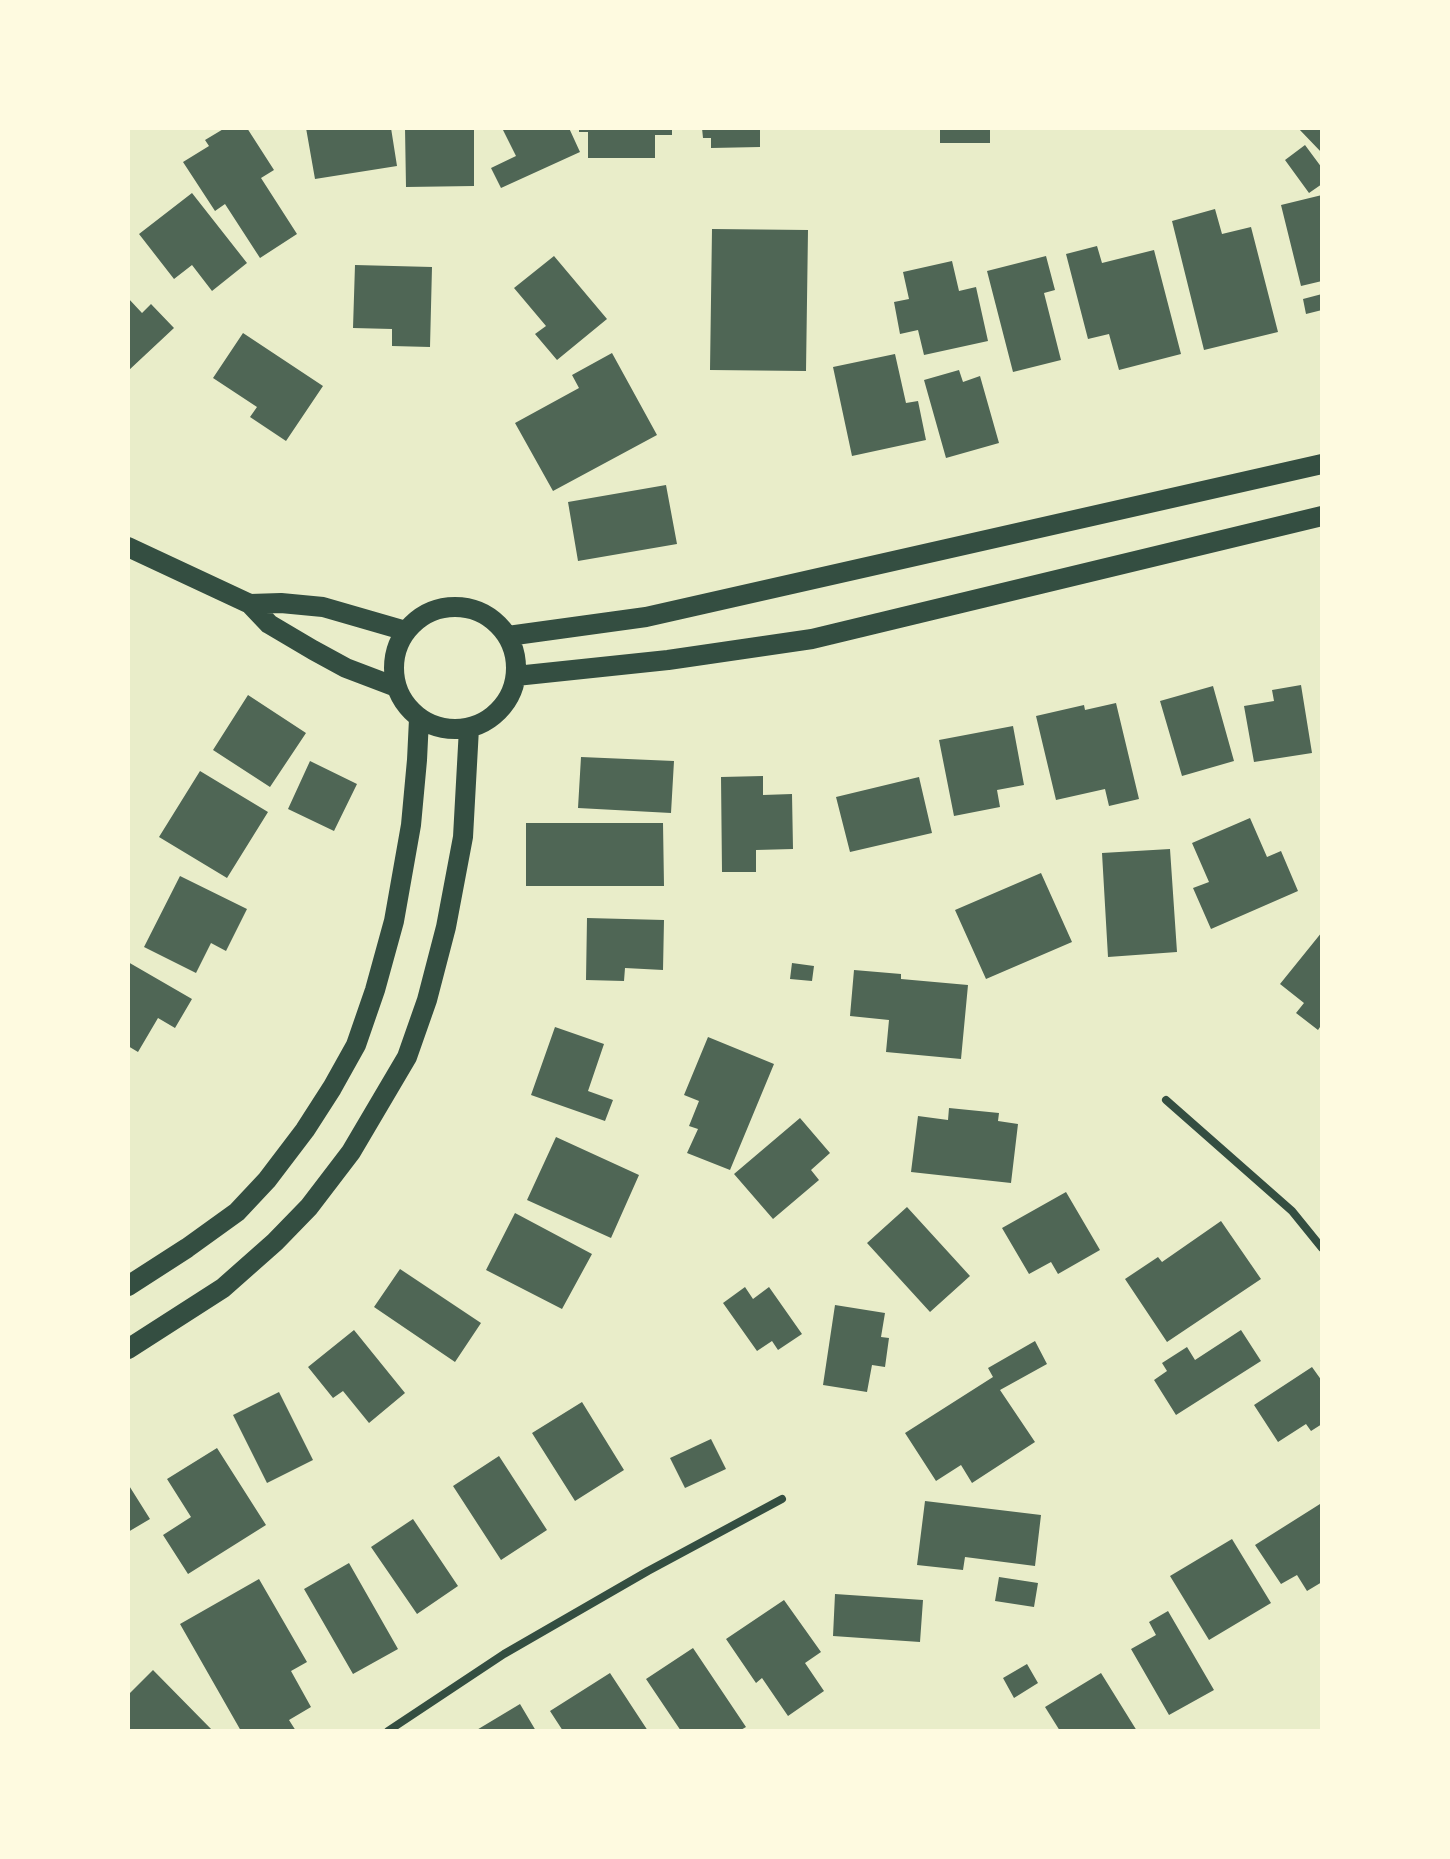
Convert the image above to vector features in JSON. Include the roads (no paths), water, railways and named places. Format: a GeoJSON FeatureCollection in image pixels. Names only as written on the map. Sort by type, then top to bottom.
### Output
{"type":"FeatureCollection","features":[{"type":"Feature","properties":{"kind":"main road"},"geometry":{"type":"LineString","coordinates":[[508,636],[646,617],[1322,464]]}},
{"type":"Feature","properties":{"kind":"main road"},"geometry":{"type":"LineString","coordinates":[[516,676],[668,660],[812,639],[1322,516]]}},
{"type":"Feature","properties":{"kind":"main road"},"geometry":{"type":"LineString","coordinates":[[128,547],[250,604],[269,624],[346,668],[396,687]]}},
{"type":"Feature","properties":{"kind":"main road"},"geometry":{"type":"LineString","coordinates":[[250,604],[323,607],[406,631]]}},
{"type":"Feature","properties":{"kind":"main road"},"geometry":{"type":"LineString","coordinates":[[458,607],[477,611],[494,620],[508,636],[517,662],[511,695],[501,710],[487,721],[452,730],[435,727],[419,719],[405,705],[396,687],[393,667],[397,648],[406,631],[420,617],[438,609],[458,607]]}},
{"type":"Feature","properties":{"kind":"main road"},"geometry":{"type":"LineString","coordinates":[[128,1286],[237,1212],[267,1180],[305,1130],[356,1045],[394,921],[411,825],[419,719]]}},
{"type":"Feature","properties":{"kind":"main road"},"geometry":{"type":"LineString","coordinates":[[128,1349],[223,1288],[309,1207],[351,1152],[407,1057],[427,1000],[452,897],[463,837],[469,728]]}},
{"type":"Feature","properties":{"kind":"street"},"geometry":{"type":"LineString","coordinates":[[1166,1100],[1292,1211],[1322,1248]]}},
{"type":"Feature","properties":{"kind":"street"},"geometry":{"type":"LineString","coordinates":[[388,1731],[504,1654],[782,1499]]}}]}
